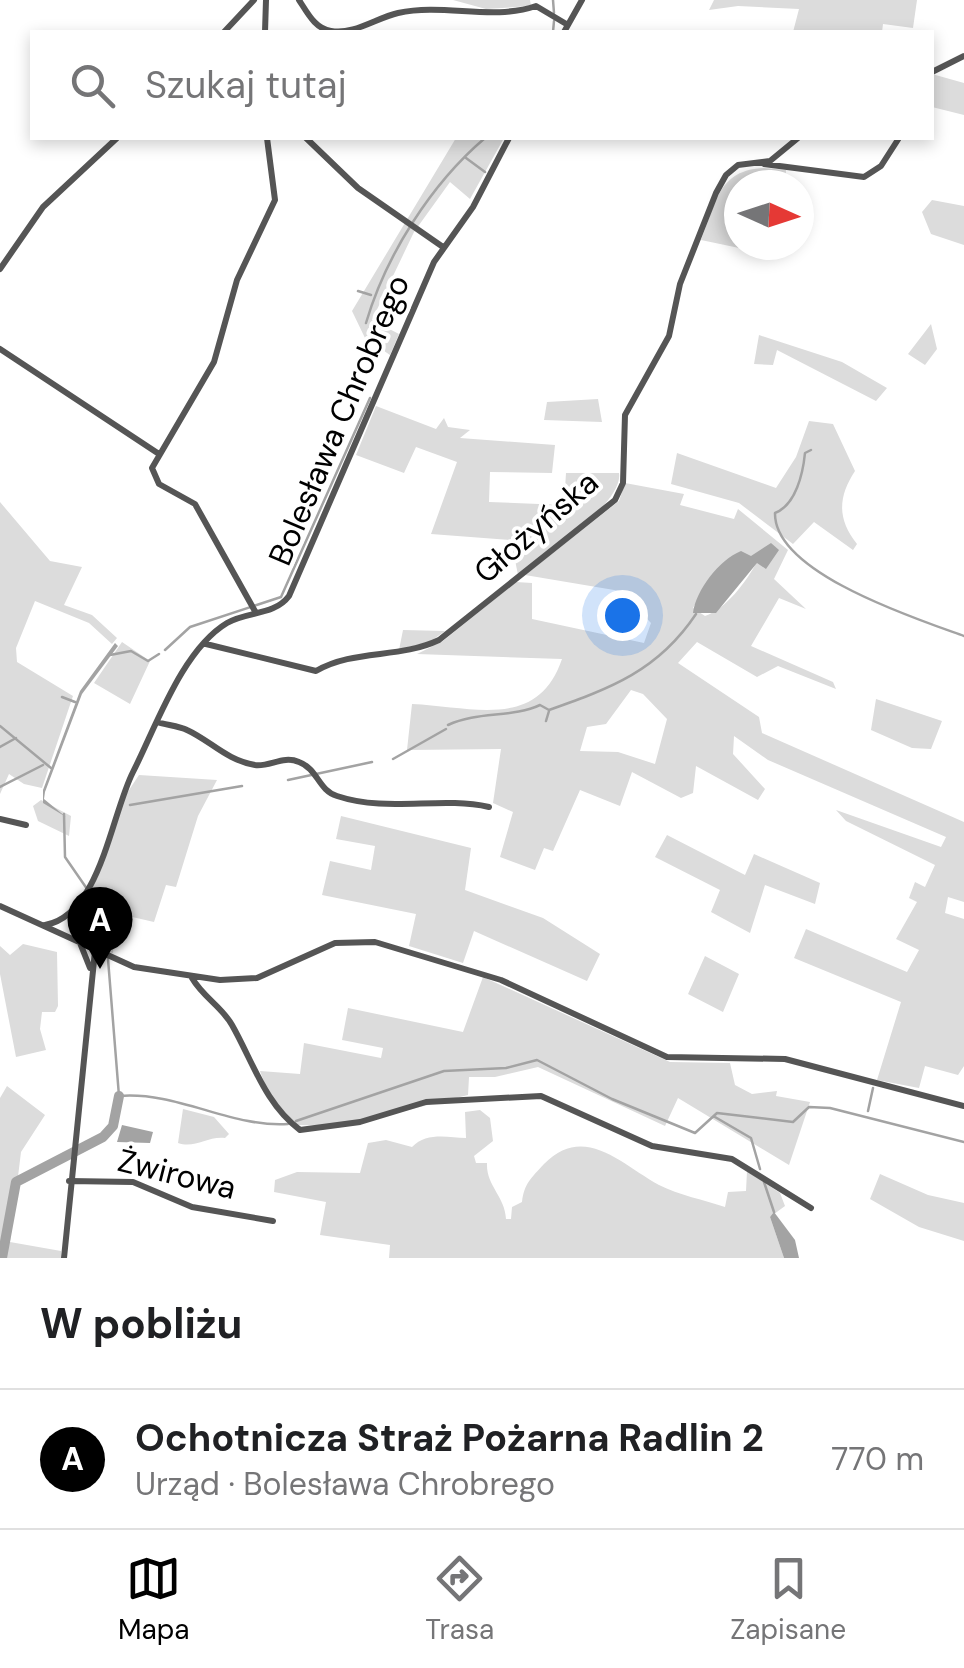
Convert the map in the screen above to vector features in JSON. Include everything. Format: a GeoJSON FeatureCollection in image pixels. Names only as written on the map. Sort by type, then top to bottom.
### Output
{"type":"FeatureCollection","features":[{"type":"Feature","properties":{"kind":"street"},"geometry":{"type":"LineString","coordinates":[[226,30],[254,0]]}},
{"type":"Feature","properties":{"kind":"street"},"geometry":{"type":"LineString","coordinates":[[266,0],[266,30]]}},
{"type":"Feature","properties":{"kind":"street"},"geometry":{"type":"LineString","coordinates":[[299,0],[313,21],[326,30]]}},
{"type":"Feature","properties":{"kind":"street"},"geometry":{"type":"LineString","coordinates":[[349,30],[394,14],[443,8],[502,12],[536,6],[554,16],[566,29],[582,0]]}},
{"type":"Feature","properties":{"kind":"street"},"geometry":{"type":"LineString","coordinates":[[934,71],[962,59]]}},
{"type":"Feature","properties":{"kind":"street"},"geometry":{"type":"LineString","coordinates":[[0,270],[43,207],[115,140]]}},
{"type":"Feature","properties":{"kind":"street"},"geometry":{"type":"LineString","coordinates":[[254,609],[195,504],[159,484],[152,468],[194,403],[214,362],[238,280],[274,202],[267,140]]}},
{"type":"Feature","properties":{"kind":"street"},"geometry":{"type":"LineString","coordinates":[[308,140],[358,188],[443,247]]}},
{"type":"Feature","properties":{"kind":"street","name":"Bolesława Chrobrego"},"geometry":{"type":"LineString","coordinates":[[63,927],[90,884],[120,799],[178,680],[225,624],[254,609],[284,603],[296,584],[443,247],[472,207],[508,140]]}},
{"type":"Feature","properties":{"kind":"street","name":"Głożyńska"},"geometry":{"type":"LineString","coordinates":[[206,644],[316,671],[336,660],[422,648],[439,640],[616,500],[623,483],[624,415],[668,336],[693,246],[726,175],[738,165],[763,164],[795,140]]}},
{"type":"Feature","properties":{"kind":"street"},"geometry":{"type":"LineString","coordinates":[[763,164],[864,177],[881,166],[898,140]]}},
{"type":"Feature","properties":{"kind":"street"},"geometry":{"type":"LineString","coordinates":[[0,350],[159,454]]}},
{"type":"Feature","properties":{"kind":"street"},"geometry":{"type":"LineString","coordinates":[[157,722],[188,730],[232,758],[257,766],[290,759],[317,774],[322,788],[336,796],[394,806],[463,801],[490,808]]}},
{"type":"Feature","properties":{"kind":"street"},"geometry":{"type":"LineString","coordinates":[[0,818],[26,826]]}},
{"type":"Feature","properties":{"kind":"street","name":"Bolesława Chrobrego"},"geometry":{"type":"LineString","coordinates":[[74,925],[83,898]]}},
{"type":"Feature","properties":{"kind":"street"},"geometry":{"type":"LineString","coordinates":[[0,906],[44,926],[74,925],[95,951]]}},
{"type":"Feature","properties":{"kind":"street"},"geometry":{"type":"LineString","coordinates":[[63,927],[80,942],[116,961],[192,977],[246,981],[335,943],[374,942],[501,980],[666,1057],[690,1061],[785,1058],[964,1106]]}},
{"type":"Feature","properties":{"kind":"street"},"geometry":{"type":"LineString","coordinates":[[80,942],[90,970]]}},
{"type":"Feature","properties":{"kind":"street"},"geometry":{"type":"LineString","coordinates":[[64,1258],[71,1158],[95,951]]}},
{"type":"Feature","properties":{"kind":"street"},"geometry":{"type":"LineString","coordinates":[[192,977],[202,996],[231,1024],[266,1091],[300,1130],[360,1122],[426,1102],[542,1096],[652,1146],[732,1159],[812,1208]]}},
{"type":"Feature","properties":{"kind":"street","name":"Żwirowa"},"geometry":{"type":"LineString","coordinates":[[69,1181],[134,1182],[192,1207],[273,1221]]}},
{"type":"Feature","properties":{"kind":"shaded area"},"geometry":{"type":"Polygon","coordinates":[[[453,0],[530,0],[531,6],[486,9],[453,0]]]}},
{"type":"Feature","properties":{"kind":"shaded area"},"geometry":{"type":"Polygon","coordinates":[[[714,0],[917,0],[913,28],[883,24],[882,30],[794,30],[799,9],[738,6],[709,10],[714,0]]]}},
{"type":"Feature","properties":{"kind":"shaded area"},"geometry":{"type":"Polygon","coordinates":[[[934,75],[964,83],[964,115],[934,108],[934,75]]]}},
{"type":"Feature","properties":{"kind":"shaded area"},"geometry":{"type":"Polygon","coordinates":[[[455,140],[503,140],[470,199],[450,182],[414,232],[372,320],[399,334],[390,355],[365,338],[352,311],[455,140]]]}},
{"type":"Feature","properties":{"kind":"shaded area"},"geometry":{"type":"Polygon","coordinates":[[[724,187],[724,245],[701,240],[724,187]]]}},
{"type":"Feature","properties":{"kind":"shaded area"},"geometry":{"type":"Polygon","coordinates":[[[932,200],[964,206],[964,245],[931,234],[922,212],[932,200]]]}},
{"type":"Feature","properties":{"kind":"shaded area"},"geometry":{"type":"Polygon","coordinates":[[[931,324],[937,349],[925,365],[908,354],[931,324]]]}},
{"type":"Feature","properties":{"kind":"shaded area"},"geometry":{"type":"Polygon","coordinates":[[[759,335],[842,362],[887,388],[876,401],[777,350],[773,365],[754,364],[759,335]]]}},
{"type":"Feature","properties":{"kind":"shaded area"},"geometry":{"type":"Polygon","coordinates":[[[598,399],[602,422],[544,420],[547,402],[598,399]]]}},
{"type":"Feature","properties":{"kind":"shaded area"},"geometry":{"type":"Polygon","coordinates":[[[376,406],[436,429],[444,418],[448,427],[470,430],[460,438],[555,445],[552,473],[490,472],[489,502],[564,505],[566,473],[619,473],[617,486],[596,514],[518,575],[511,540],[431,534],[457,462],[416,447],[404,473],[356,455],[376,406]]]}},
{"type":"Feature","properties":{"kind":"shaded area"},"geometry":{"type":"Polygon","coordinates":[[[809,421],[833,424],[855,471],[845,490],[842,508],[846,526],[857,544],[853,550],[814,522],[793,544],[739,503],[671,484],[677,453],[776,488],[796,457],[809,421]]]}},
{"type":"Feature","properties":{"kind":"shaded area"},"geometry":{"type":"Polygon","coordinates":[[[625,483],[684,494],[680,505],[734,519],[738,509],[788,550],[774,579],[806,609],[779,598],[751,646],[833,682],[836,689],[778,666],[757,677],[697,642],[678,663],[759,717],[762,733],[964,822],[964,902],[948,897],[945,913],[964,919],[964,1066],[958,1075],[925,1066],[919,1088],[877,1080],[901,1002],[794,958],[806,929],[907,972],[919,950],[896,939],[917,902],[909,898],[915,882],[925,887],[935,865],[846,821],[836,810],[941,847],[946,837],[768,760],[734,736],[733,754],[765,789],[758,800],[696,766],[693,793],[681,798],[632,772],[620,806],[580,790],[553,851],[544,848],[535,870],[500,857],[513,812],[493,803],[501,749],[407,750],[412,704],[501,709],[537,696],[551,681],[562,659],[417,654],[443,641],[516,582],[532,583],[532,619],[644,643],[651,623],[634,605],[636,597],[632,593],[525,575],[619,501],[625,483]],[[751,556],[711,576],[693,608],[705,616],[728,601],[757,562],[751,556]],[[631,690],[606,724],[587,727],[580,751],[618,752],[655,764],[667,719],[643,694],[631,690]]]}},
{"type":"Feature","properties":{"kind":"shaded area"},"geometry":{"type":"Polygon","coordinates":[[[0,502],[50,561],[82,567],[64,605],[92,615],[117,638],[112,644],[89,623],[35,601],[16,648],[17,662],[73,696],[42,788],[24,784],[9,774],[0,794],[0,502]]]}},
{"type":"Feature","properties":{"kind":"shaded area"},"geometry":{"type":"Polygon","coordinates":[[[771,543],[779,550],[766,569],[757,563],[716,613],[693,613],[704,586],[725,561],[741,551],[751,556],[771,543]]]}},
{"type":"Feature","properties":{"kind":"shaded area"},"geometry":{"type":"Polygon","coordinates":[[[403,630],[445,631],[431,641],[399,650],[403,630]]]}},
{"type":"Feature","properties":{"kind":"shaded area"},"geometry":{"type":"Polygon","coordinates":[[[122,642],[150,661],[130,704],[94,683],[122,642]]]}},
{"type":"Feature","properties":{"kind":"shaded area"},"geometry":{"type":"Polygon","coordinates":[[[115,643],[118,646],[82,694],[45,792],[44,799],[66,817],[43,803],[43,790],[80,691],[115,643]]]}},
{"type":"Feature","properties":{"kind":"shaded area"},"geometry":{"type":"Polygon","coordinates":[[[876,699],[942,721],[931,749],[912,748],[871,730],[876,699]]]}},
{"type":"Feature","properties":{"kind":"shaded area"},"geometry":{"type":"Polygon","coordinates":[[[139,775],[217,780],[198,816],[176,887],[166,885],[154,922],[115,913],[113,953],[104,951],[104,933],[86,898],[125,796],[139,775]]]}},
{"type":"Feature","properties":{"kind":"shaded area"},"geometry":{"type":"Polygon","coordinates":[[[41,800],[71,816],[69,836],[38,821],[33,806],[41,800]]]}},
{"type":"Feature","properties":{"kind":"shaded area"},"geometry":{"type":"Polygon","coordinates":[[[341,816],[471,848],[465,890],[543,918],[600,954],[587,981],[474,931],[463,963],[409,946],[416,914],[322,895],[330,861],[371,870],[375,846],[336,839],[341,816]]]}},
{"type":"Feature","properties":{"kind":"shaded area"},"geometry":{"type":"Polygon","coordinates":[[[667,835],[745,875],[754,854],[820,883],[815,904],[765,885],[750,933],[711,912],[720,890],[655,857],[667,835]]]}},
{"type":"Feature","properties":{"kind":"shaded area"},"geometry":{"type":"Polygon","coordinates":[[[23,944],[57,952],[58,1006],[55,1012],[42,1012],[40,1029],[46,1050],[16,1057],[0,974],[0,946],[10,955],[23,944]]]}},
{"type":"Feature","properties":{"kind":"shaded area"},"geometry":{"type":"Polygon","coordinates":[[[705,956],[739,974],[723,1012],[688,994],[705,956]]]}},
{"type":"Feature","properties":{"kind":"shaded area"},"geometry":{"type":"Polygon","coordinates":[[[483,977],[670,1062],[730,1063],[735,1085],[752,1094],[777,1091],[776,1096],[810,1102],[789,1165],[678,1098],[665,1126],[538,1067],[495,1077],[469,1077],[468,1095],[344,1126],[296,1125],[268,1092],[260,1071],[300,1074],[304,1043],[381,1058],[383,1048],[342,1040],[348,1008],[463,1032],[483,977]]]}},
{"type":"Feature","properties":{"kind":"shaded area"},"geometry":{"type":"Polygon","coordinates":[[[7,1086],[45,1115],[21,1152],[10,1242],[61,1251],[61,1258],[0,1258],[0,1098],[7,1086]]]}},
{"type":"Feature","properties":{"kind":"shaded area"},"geometry":{"type":"Polygon","coordinates":[[[183,1109],[214,1117],[229,1134],[196,1144],[178,1143],[183,1109]]]}},
{"type":"Feature","properties":{"kind":"shaded area"},"geometry":{"type":"Polygon","coordinates":[[[480,1110],[490,1118],[493,1141],[474,1156],[476,1163],[487,1163],[506,1219],[511,1219],[512,1207],[522,1202],[524,1190],[544,1164],[559,1152],[588,1147],[616,1158],[667,1189],[725,1207],[728,1192],[746,1191],[747,1171],[780,1193],[785,1206],[770,1217],[784,1258],[389,1258],[390,1245],[320,1235],[326,1202],[274,1192],[275,1180],[297,1172],[360,1173],[368,1143],[386,1140],[412,1147],[430,1137],[466,1138],[465,1112],[480,1110]]]}},
{"type":"Feature","properties":{"kind":"shaded area"},"geometry":{"type":"Polygon","coordinates":[[[122,1125],[153,1132],[150,1143],[117,1142],[122,1125]]]}},
{"type":"Feature","properties":{"kind":"shaded area"},"geometry":{"type":"Polygon","coordinates":[[[880,1174],[928,1195],[964,1203],[964,1241],[919,1227],[870,1199],[880,1174]]]}},
{"type":"Feature","properties":{"kind":"shaded area"},"geometry":{"type":"Polygon","coordinates":[[[774,1212],[795,1240],[799,1258],[784,1258],[770,1217],[774,1212]]]}},
{"type":"Feature","properties":{"kind":"waterway"},"geometry":{"type":"LineString","coordinates":[[553,0],[554,13]]}},
{"type":"Feature","properties":{"kind":"waterway"},"geometry":{"type":"LineString","coordinates":[[553,30],[554,21]]}},
{"type":"Feature","properties":{"kind":"waterway"},"geometry":{"type":"LineString","coordinates":[[366,323],[385,272],[413,222],[446,177],[483,140]]}},
{"type":"Feature","properties":{"kind":"waterway"},"geometry":{"type":"LineString","coordinates":[[466,158],[485,172]]}},
{"type":"Feature","properties":{"kind":"waterway"},"geometry":{"type":"LineString","coordinates":[[358,291],[371,295]]}},
{"type":"Feature","properties":{"kind":"waterway"},"geometry":{"type":"LineString","coordinates":[[165,650],[190,627],[281,597],[370,398]]}},
{"type":"Feature","properties":{"kind":"waterway"},"geometry":{"type":"LineString","coordinates":[[811,450],[805,453],[793,496],[775,513],[781,535],[822,574],[852,591],[964,636]]}},
{"type":"Feature","properties":{"kind":"waterway"},"geometry":{"type":"LineString","coordinates":[[448,725],[540,705],[549,710],[593,694],[649,664],[696,614]]}},
{"type":"Feature","properties":{"kind":"waterway"},"geometry":{"type":"LineString","coordinates":[[110,655],[131,651],[148,661],[159,654]]}},
{"type":"Feature","properties":{"kind":"waterway"},"geometry":{"type":"LineString","coordinates":[[62,697],[75,702]]}},
{"type":"Feature","properties":{"kind":"waterway"},"geometry":{"type":"LineString","coordinates":[[546,721],[549,711]]}},
{"type":"Feature","properties":{"kind":"waterway"},"geometry":{"type":"LineString","coordinates":[[0,726],[51,768]]}},
{"type":"Feature","properties":{"kind":"waterway"},"geometry":{"type":"LineString","coordinates":[[393,759],[446,729]]}},
{"type":"Feature","properties":{"kind":"waterway"},"geometry":{"type":"LineString","coordinates":[[0,747],[16,738]]}},
{"type":"Feature","properties":{"kind":"waterway"},"geometry":{"type":"LineString","coordinates":[[288,780],[372,762]]}},
{"type":"Feature","properties":{"kind":"waterway"},"geometry":{"type":"LineString","coordinates":[[0,787],[43,765]]}},
{"type":"Feature","properties":{"kind":"waterway"},"geometry":{"type":"LineString","coordinates":[[130,805],[242,786]]}},
{"type":"Feature","properties":{"kind":"waterway"},"geometry":{"type":"LineString","coordinates":[[64,814],[65,857],[94,899],[106,934],[119,1096],[162,1099],[246,1121],[288,1124]]}},
{"type":"Feature","properties":{"kind":"waterway"},"geometry":{"type":"LineString","coordinates":[[296,1121],[444,1071],[506,1068],[537,1060],[612,1099],[695,1133],[717,1113],[793,1122],[809,1107],[830,1108],[964,1142]]}},
{"type":"Feature","properties":{"kind":"waterway"},"geometry":{"type":"LineString","coordinates":[[868,1111],[873,1088]]}},
{"type":"Feature","properties":{"kind":"waterway"},"geometry":{"type":"LineString","coordinates":[[2,1258],[16,1182],[103,1137],[113,1126],[119,1096]]}},
{"type":"Feature","properties":{"kind":"waterway"},"geometry":{"type":"LineString","coordinates":[[715,1117],[751,1138],[760,1169]]}},
{"type":"Feature","properties":{"kind":"waterway"},"geometry":{"type":"LineString","coordinates":[[764,1182],[774,1212]]}},
{"type":"Feature","properties":{"kind":"place","name":"Ochotnicza Straż Pożarna Radlin 2"},"geometry":{"type":"Point","coordinates":[100,969]}}]}
